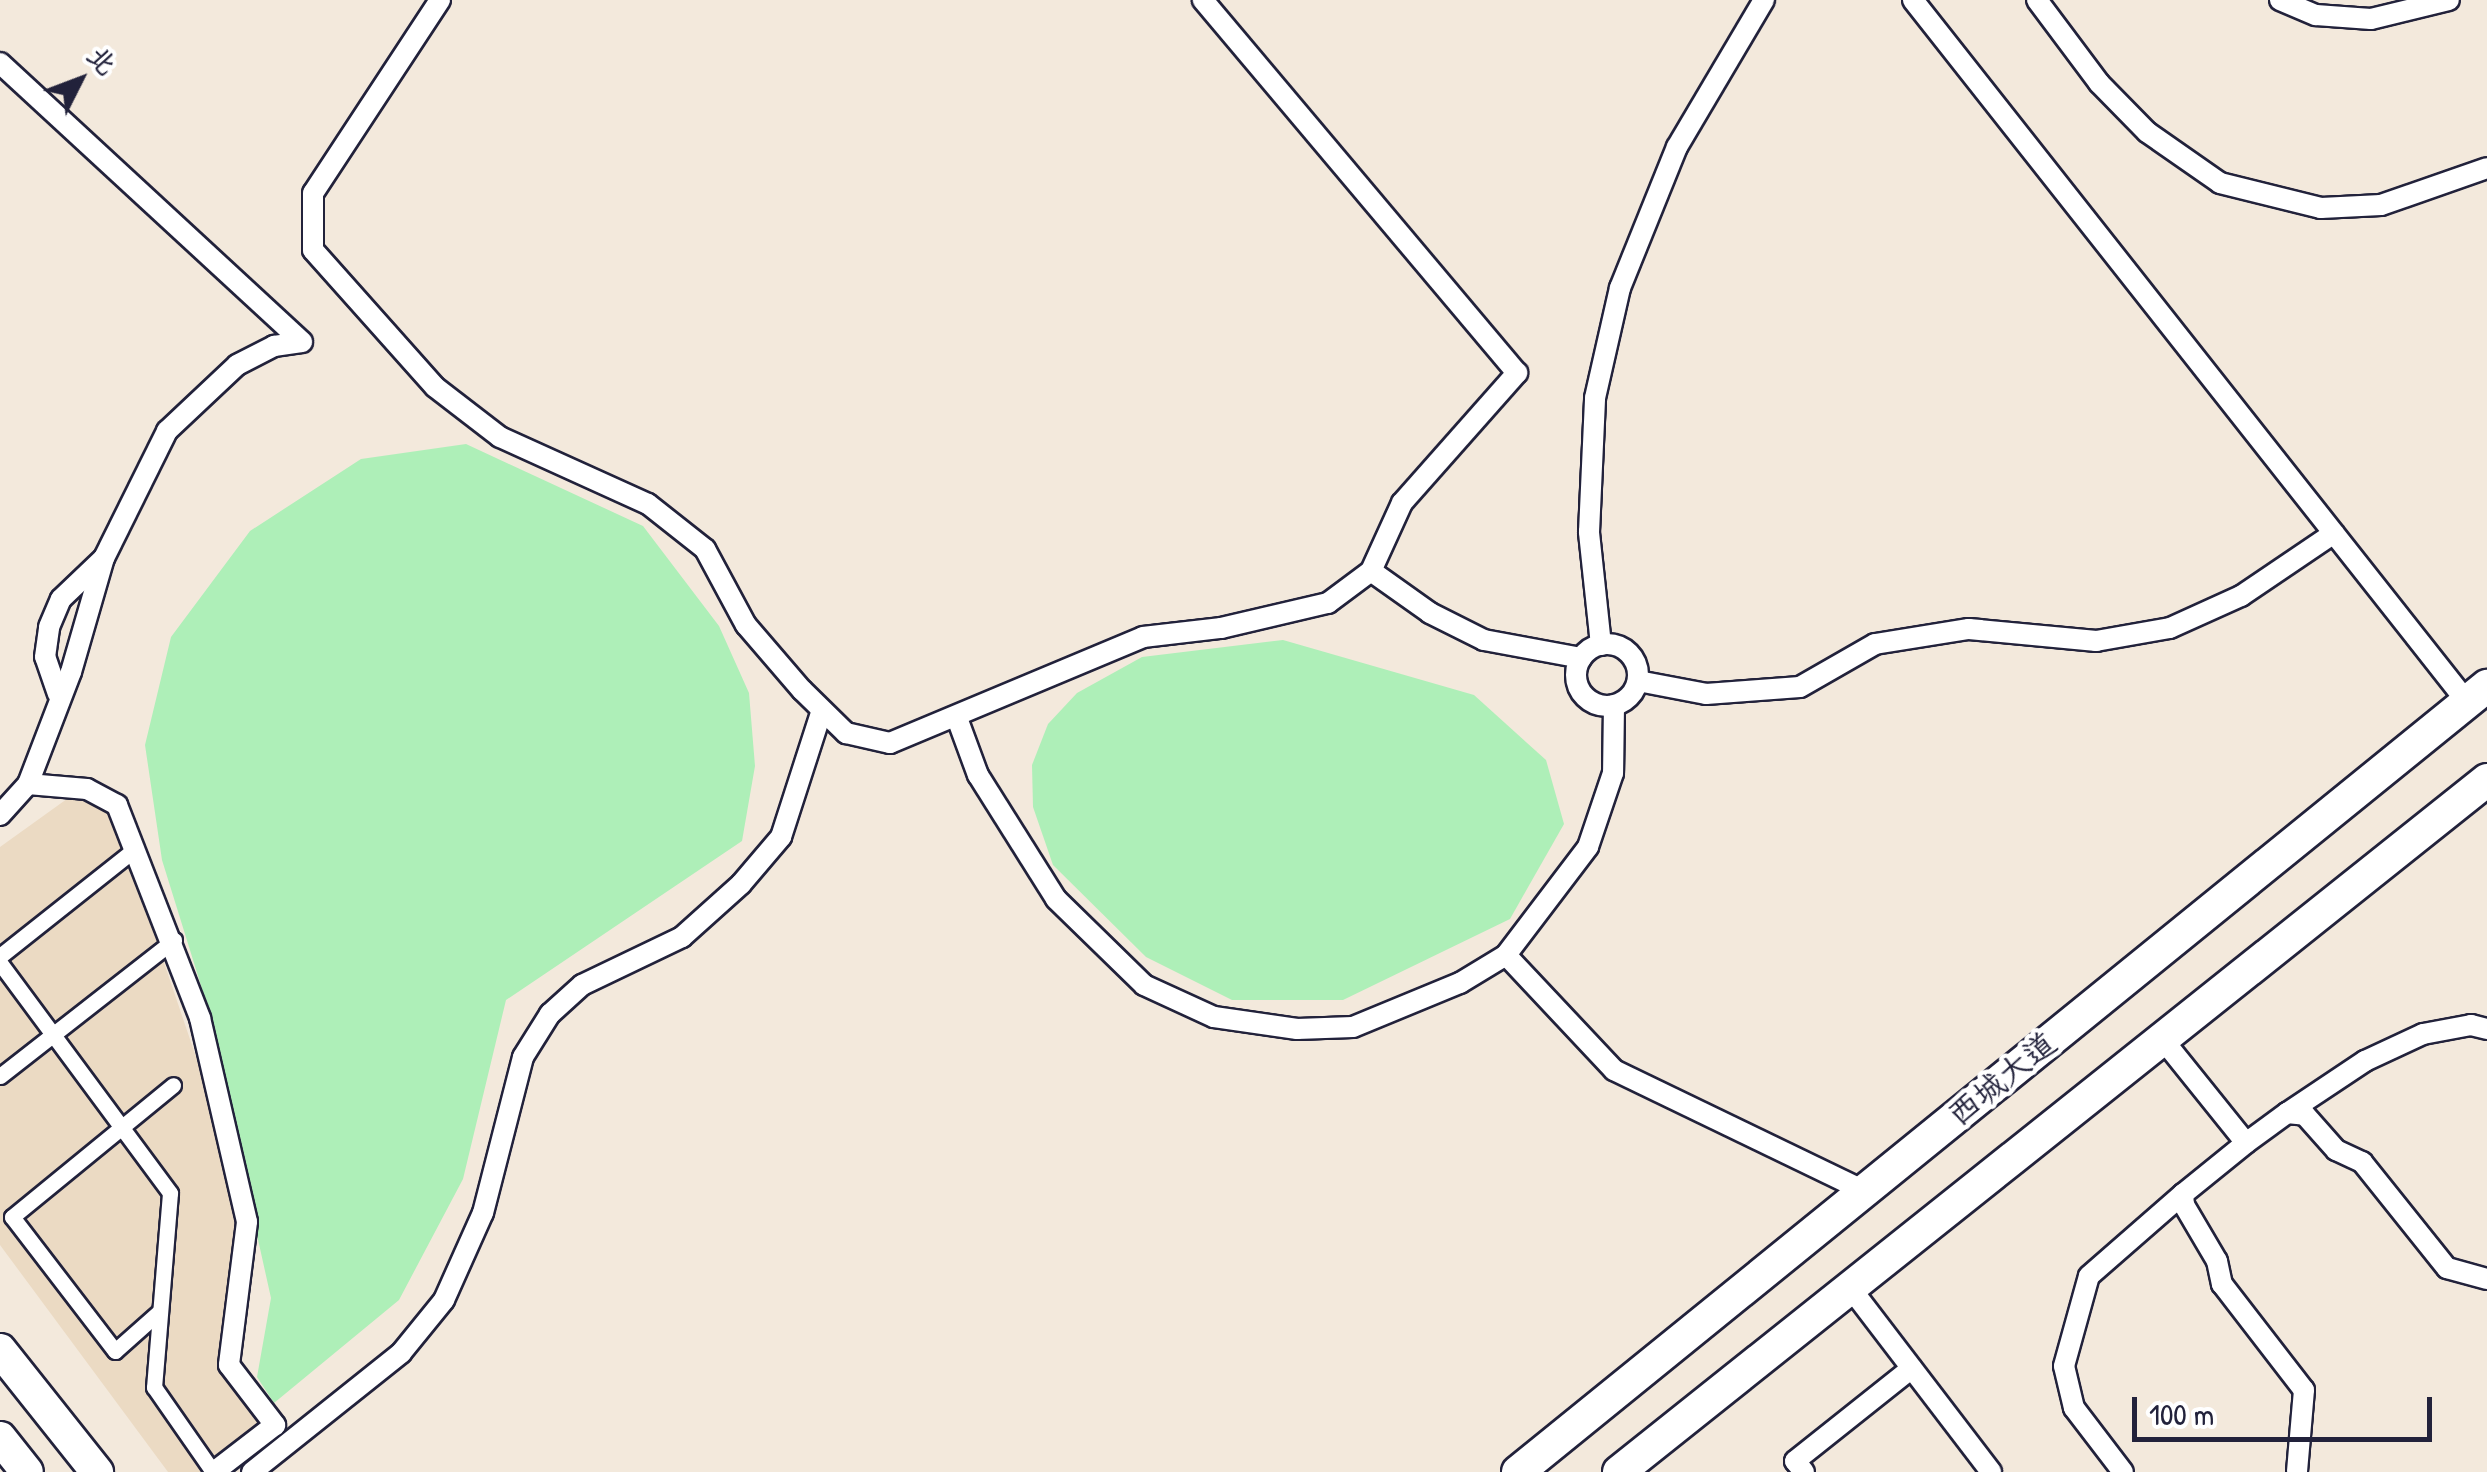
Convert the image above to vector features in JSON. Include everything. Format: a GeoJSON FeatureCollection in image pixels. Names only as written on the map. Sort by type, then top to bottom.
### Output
{"type":"FeatureCollection","features":[{"type":"Feature","properties":{"kind":"main road","name":"西城大道"},"geometry":{"type":"LineString","coordinates":[[1518,1472],[2477,694]]}},
{"type":"Feature","properties":{"kind":"main road","name":"西城大道"},"geometry":{"type":"LineString","coordinates":[[1619,1472],[2160,1036],[2487,780]]}},
{"type":"Feature","properties":{"kind":"main road"},"geometry":{"type":"LineString","coordinates":[[0,1350],[97,1472]]}},
{"type":"Feature","properties":{"kind":"main road"},"geometry":{"type":"LineString","coordinates":[[0,1438],[27,1472]]}},
{"type":"Feature","properties":{"kind":"street"},"geometry":{"type":"LineString","coordinates":[[440,0],[313,194],[312,250],[436,387],[500,438],[648,504],[705,549],[746,625],[822,710],[846,733],[890,743],[1143,637],[1221,628],[1328,602],[1371,571],[1402,503],[1518,373],[1203,0]]}},
{"type":"Feature","properties":{"kind":"street"},"geometry":{"type":"LineString","coordinates":[[1601,645],[1589,532],[1596,398],[1620,288],[1677,147],[1764,0]]}},
{"type":"Feature","properties":{"kind":"street"},"geometry":{"type":"LineString","coordinates":[[1913,0],[2334,532],[2477,694]]}},
{"type":"Feature","properties":{"kind":"street"},"geometry":{"type":"LineString","coordinates":[[2037,0],[2098,83],[2147,132],[2220,182],[2322,208],[2361,206],[2487,168]]}},
{"type":"Feature","properties":{"kind":"street"},"geometry":{"type":"LineString","coordinates":[[2280,0],[2316,15],[2371,19],[2449,0]]}},
{"type":"Feature","properties":{"kind":"street"},"geometry":{"type":"LineString","coordinates":[[0,63],[252,290],[302,342],[249,358],[185,408],[167,430],[104,558],[71,672],[58,694],[28,784],[0,815]]}},
{"type":"Feature","properties":{"kind":"street"},"geometry":{"type":"LineString","coordinates":[[1638,681],[1706,694],[1800,687],[1875,644],[1912,638],[1969,629],[2096,640],[2170,628],[2241,596],[2334,532]]}},
{"type":"Feature","properties":{"kind":"street"},"geometry":{"type":"LineString","coordinates":[[58,694],[45,657],[49,627],[70,587],[104,558]]}},
{"type":"Feature","properties":{"kind":"street"},"geometry":{"type":"LineString","coordinates":[[1371,571],[1430,613],[1484,640],[1581,658],[1601,645],[1624,649],[1638,681]]}},
{"type":"Feature","properties":{"kind":"street"},"geometry":{"type":"LineString","coordinates":[[1581,658],[1582,692],[1614,705]]}},
{"type":"Feature","properties":{"kind":"street"},"geometry":{"type":"LineString","coordinates":[[957,718],[978,775],[1056,899],[1144,984],[1214,1017],[1297,1029],[1353,1027],[1460,983],[1506,955],[1588,847],[1613,773],[1614,705],[1638,681]]}},
{"type":"Feature","properties":{"kind":"street"},"geometry":{"type":"LineString","coordinates":[[252,1472],[400,1353],[444,1300],[483,1213],[523,1057],[550,1014],[582,985],[682,937],[741,884],[780,837],[822,710]]}},
{"type":"Feature","properties":{"kind":"street"},"geometry":{"type":"LineString","coordinates":[[28,784],[105,796],[117,805],[174,940],[244,1204],[245,1273],[229,1365],[275,1425],[214,1472],[154,1387],[170,1193],[0,959],[134,849]]}},
{"type":"Feature","properties":{"kind":"street"},"geometry":{"type":"LineString","coordinates":[[0,1076],[174,940]]}},
{"type":"Feature","properties":{"kind":"street"},"geometry":{"type":"LineString","coordinates":[[1506,955],[1614,1070],[1864,1191]]}},
{"type":"Feature","properties":{"kind":"street"},"geometry":{"type":"LineString","coordinates":[[2123,1472],[2074,1408],[2064,1366],[2089,1276],[2246,1143],[2364,1061],[2423,1034],[2471,1024],[2487,1029]]}},
{"type":"Feature","properties":{"kind":"street"},"geometry":{"type":"LineString","coordinates":[[2160,1036],[2246,1143]]}},
{"type":"Feature","properties":{"kind":"street"},"geometry":{"type":"LineString","coordinates":[[160,1310],[115,1350],[12,1217],[173,1085]]}},
{"type":"Feature","properties":{"kind":"street"},"geometry":{"type":"LineString","coordinates":[[2287,1113],[2305,1115],[2336,1150],[2362,1162],[2447,1268],[2487,1279]]}},
{"type":"Feature","properties":{"kind":"street"},"geometry":{"type":"LineString","coordinates":[[2183,1194],[2188,1220],[2217,1260],[2222,1284],[2304,1390],[2297,1472]]}},
{"type":"Feature","properties":{"kind":"street"},"geometry":{"type":"LineString","coordinates":[[1849,1286],[1992,1472]]}},
{"type":"Feature","properties":{"kind":"street"},"geometry":{"type":"LineString","coordinates":[[1804,1472],[1795,1461],[1912,1368]]}},
{"type":"Feature","properties":{"kind":"shaded area"},"geometry":{"type":"Polygon","coordinates":[[[78,791],[114,815],[235,1172],[240,1198],[221,1369],[278,1437],[232,1472],[168,1472],[0,1245],[0,847],[78,791]]]}},
{"type":"Feature","properties":{"kind":"green space"},"geometry":{"type":"Polygon","coordinates":[[[466,444],[643,526],[719,626],[749,693],[755,766],[742,841],[506,1000],[463,1179],[399,1300],[274,1403],[257,1377],[271,1298],[203,992],[162,860],[145,745],[171,637],[250,531],[361,459],[466,444]]]}},
{"type":"Feature","properties":{"kind":"green space"},"geometry":{"type":"Polygon","coordinates":[[[1283,640],[1474,695],[1546,760],[1564,824],[1510,919],[1343,1000],[1232,1000],[1146,957],[1053,865],[1033,807],[1032,765],[1048,724],[1077,693],[1142,657],[1283,640]]]}}]}
